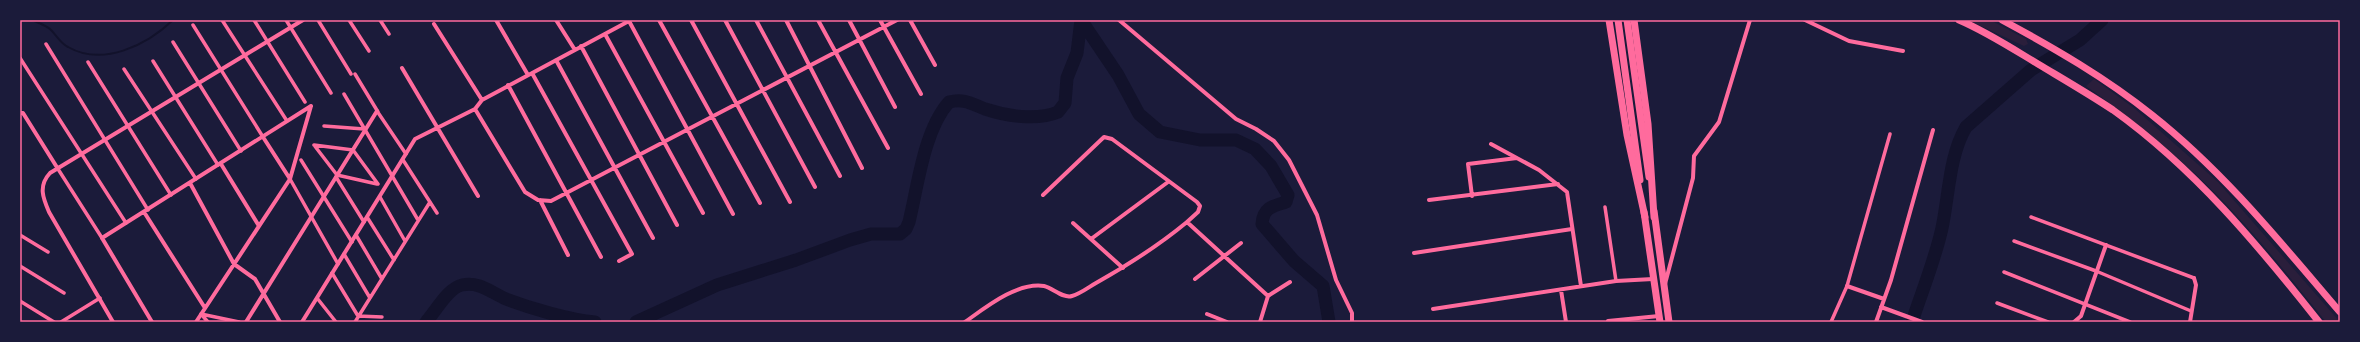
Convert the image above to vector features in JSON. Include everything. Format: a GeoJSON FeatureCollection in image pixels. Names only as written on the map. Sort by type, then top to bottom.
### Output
{"type":"FeatureCollection","features":[{"type":"Feature","properties":{"kind":"main road"},"geometry":{"type":"LineString","coordinates":[[1609,20],[1627,135],[1645,217]]}},
{"type":"Feature","properties":{"kind":"main road"},"geometry":{"type":"LineString","coordinates":[[1618,20],[1653,279],[1660,319]]}},
{"type":"Feature","properties":{"kind":"main road"},"geometry":{"type":"LineString","coordinates":[[1627,20],[1669,322]]}},
{"type":"Feature","properties":{"kind":"main road"},"geometry":{"type":"LineString","coordinates":[[1634,20],[1649,131],[1654,216]]}},
{"type":"Feature","properties":{"kind":"main road"},"geometry":{"type":"LineString","coordinates":[[1959,20],[2020,53],[2114,111],[2159,148],[2221,205],[2266,255],[2319,322]]}},
{"type":"Feature","properties":{"kind":"main road"},"geometry":{"type":"LineString","coordinates":[[2002,20],[2093,74],[2152,115],[2222,178],[2257,214],[2340,312]]}},
{"type":"Feature","properties":{"kind":"street"},"geometry":{"type":"LineString","coordinates":[[222,20],[287,121]]}},
{"type":"Feature","properties":{"kind":"street"},"geometry":{"type":"LineString","coordinates":[[254,20],[305,102]]}},
{"type":"Feature","properties":{"kind":"street"},"geometry":{"type":"LineString","coordinates":[[286,20],[331,93]]}},
{"type":"Feature","properties":{"kind":"street"},"geometry":{"type":"LineString","coordinates":[[113,322],[49,212],[42,194],[46,178],[58,169],[303,20]]}},
{"type":"Feature","properties":{"kind":"street"},"geometry":{"type":"LineString","coordinates":[[318,20],[406,154]]}},
{"type":"Feature","properties":{"kind":"street"},"geometry":{"type":"LineString","coordinates":[[349,20],[369,52]]}},
{"type":"Feature","properties":{"kind":"street"},"geometry":{"type":"LineString","coordinates":[[380,20],[388,34]]}},
{"type":"Feature","properties":{"kind":"street"},"geometry":{"type":"LineString","coordinates":[[496,20],[530,74],[632,254],[620,260]]}},
{"type":"Feature","properties":{"kind":"street"},"geometry":{"type":"LineString","coordinates":[[556,20],[575,50]]}},
{"type":"Feature","properties":{"kind":"street"},"geometry":{"type":"LineString","coordinates":[[659,20],[760,202]]}},
{"type":"Feature","properties":{"kind":"street"},"geometry":{"type":"LineString","coordinates":[[691,20],[790,202]]}},
{"type":"Feature","properties":{"kind":"street"},"geometry":{"type":"LineString","coordinates":[[724,20],[815,187]]}},
{"type":"Feature","properties":{"kind":"street"},"geometry":{"type":"LineString","coordinates":[[756,20],[840,176]]}},
{"type":"Feature","properties":{"kind":"street"},"geometry":{"type":"LineString","coordinates":[[786,20],[862,168]]}},
{"type":"Feature","properties":{"kind":"street"},"geometry":{"type":"LineString","coordinates":[[818,20],[888,148]]}},
{"type":"Feature","properties":{"kind":"street"},"geometry":{"type":"LineString","coordinates":[[849,20],[895,108]]}},
{"type":"Feature","properties":{"kind":"street"},"geometry":{"type":"LineString","coordinates":[[880,20],[921,94]]}},
{"type":"Feature","properties":{"kind":"street"},"geometry":{"type":"LineString","coordinates":[[475,110],[525,192],[540,200],[551,200],[897,20]]}},
{"type":"Feature","properties":{"kind":"street"},"geometry":{"type":"LineString","coordinates":[[910,20],[935,65]]}},
{"type":"Feature","properties":{"kind":"street"},"geometry":{"type":"LineString","coordinates":[[1119,20],[1236,119],[1256,129],[1274,141],[1289,160],[1317,215],[1336,280],[1352,313],[1352,322]]}},
{"type":"Feature","properties":{"kind":"street"},"geometry":{"type":"LineString","coordinates":[[1664,290],[1693,178],[1694,156],[1719,122],[1750,20]]}},
{"type":"Feature","properties":{"kind":"street"},"geometry":{"type":"LineString","coordinates":[[1805,20],[1849,41],[1903,51]]}},
{"type":"Feature","properties":{"kind":"street"},"geometry":{"type":"LineString","coordinates":[[302,322],[415,139],[475,110],[482,100],[629,21],[733,214]]}},
{"type":"Feature","properties":{"kind":"street"},"geometry":{"type":"LineString","coordinates":[[434,24],[482,100]]}},
{"type":"Feature","properties":{"kind":"street"},"geometry":{"type":"LineString","coordinates":[[193,25],[290,179],[338,264]]}},
{"type":"Feature","properties":{"kind":"street"},"geometry":{"type":"LineString","coordinates":[[605,34],[702,213]]}},
{"type":"Feature","properties":{"kind":"street"},"geometry":{"type":"LineString","coordinates":[[173,42],[241,151]]}},
{"type":"Feature","properties":{"kind":"street"},"geometry":{"type":"LineString","coordinates":[[46,44],[106,140],[146,211],[205,308]]}},
{"type":"Feature","properties":{"kind":"street"},"geometry":{"type":"LineString","coordinates":[[581,46],[677,225]]}},
{"type":"Feature","properties":{"kind":"street"},"geometry":{"type":"LineString","coordinates":[[20,58],[126,223]]}},
{"type":"Feature","properties":{"kind":"street"},"geometry":{"type":"LineString","coordinates":[[556,60],[653,238]]}},
{"type":"Feature","properties":{"kind":"street"},"geometry":{"type":"LineString","coordinates":[[153,61],[259,226]]}},
{"type":"Feature","properties":{"kind":"street"},"geometry":{"type":"LineString","coordinates":[[88,62],[171,195]]}},
{"type":"Feature","properties":{"kind":"street"},"geometry":{"type":"LineString","coordinates":[[402,68],[478,196]]}},
{"type":"Feature","properties":{"kind":"street"},"geometry":{"type":"LineString","coordinates":[[124,69],[196,179]]}},
{"type":"Feature","properties":{"kind":"street"},"geometry":{"type":"LineString","coordinates":[[508,85],[601,257]]}},
{"type":"Feature","properties":{"kind":"street"},"geometry":{"type":"LineString","coordinates":[[344,94],[418,220]]}},
{"type":"Feature","properties":{"kind":"street"},"geometry":{"type":"LineString","coordinates":[[102,238],[311,106],[290,179],[196,322]]}},
{"type":"Feature","properties":{"kind":"street"},"geometry":{"type":"LineString","coordinates":[[21,112],[102,238],[152,322]]}},
{"type":"Feature","properties":{"kind":"street"},"geometry":{"type":"LineString","coordinates":[[246,322],[364,130],[378,112]]}},
{"type":"Feature","properties":{"kind":"street"},"geometry":{"type":"LineString","coordinates":[[324,126],[364,130]]}},
{"type":"Feature","properties":{"kind":"street"},"geometry":{"type":"LineString","coordinates":[[1876,322],[1933,130]]}},
{"type":"Feature","properties":{"kind":"street"},"geometry":{"type":"LineString","coordinates":[[1831,322],[1847,286],[1890,134]]}},
{"type":"Feature","properties":{"kind":"street"},"geometry":{"type":"LineString","coordinates":[[966,322],[1003,296],[1035,286],[1048,287],[1067,297],[1072,296],[1123,268],[1167,239],[1198,212],[1200,206],[1197,202],[1168,182],[1112,139],[1104,136],[1043,195]]}},
{"type":"Feature","properties":{"kind":"street"},"geometry":{"type":"LineString","coordinates":[[1491,144],[1517,158],[1558,184],[1567,192],[1581,286]]}},
{"type":"Feature","properties":{"kind":"street"},"geometry":{"type":"LineString","coordinates":[[337,176],[378,184],[353,150],[314,145],[337,176],[364,222]]}},
{"type":"Feature","properties":{"kind":"street"},"geometry":{"type":"LineString","coordinates":[[1472,196],[1468,164],[1517,158]]}},
{"type":"Feature","properties":{"kind":"street"},"geometry":{"type":"LineString","coordinates":[[302,160],[352,242]]}},
{"type":"Feature","properties":{"kind":"street"},"geometry":{"type":"LineString","coordinates":[[403,160],[437,213]]}},
{"type":"Feature","properties":{"kind":"street"},"geometry":{"type":"LineString","coordinates":[[1090,239],[1168,182]]}},
{"type":"Feature","properties":{"kind":"street"},"geometry":{"type":"LineString","coordinates":[[190,183],[234,264],[255,279],[280,322]]}},
{"type":"Feature","properties":{"kind":"street"},"geometry":{"type":"LineString","coordinates":[[1429,200],[1472,196],[1558,184]]}},
{"type":"Feature","properties":{"kind":"street"},"geometry":{"type":"LineString","coordinates":[[380,197],[405,241]]}},
{"type":"Feature","properties":{"kind":"street"},"geometry":{"type":"LineString","coordinates":[[540,200],[568,255]]}},
{"type":"Feature","properties":{"kind":"street"},"geometry":{"type":"LineString","coordinates":[[355,322],[430,202]]}},
{"type":"Feature","properties":{"kind":"street"},"geometry":{"type":"LineString","coordinates":[[1605,207],[1616,281]]}},
{"type":"Feature","properties":{"kind":"street"},"geometry":{"type":"LineString","coordinates":[[367,217],[394,260]]}},
{"type":"Feature","properties":{"kind":"street"},"geometry":{"type":"LineString","coordinates":[[2031,217],[2194,278],[2196,285],[2190,322]]}},
{"type":"Feature","properties":{"kind":"street"},"geometry":{"type":"LineString","coordinates":[[1187,222],[1268,296]]}},
{"type":"Feature","properties":{"kind":"street"},"geometry":{"type":"LineString","coordinates":[[1073,223],[1123,268]]}},
{"type":"Feature","properties":{"kind":"street"},"geometry":{"type":"LineString","coordinates":[[1414,253],[1572,228]]}},
{"type":"Feature","properties":{"kind":"street"},"geometry":{"type":"LineString","coordinates":[[20,235],[48,252]]}},
{"type":"Feature","properties":{"kind":"street"},"geometry":{"type":"LineString","coordinates":[[356,235],[382,279]]}},
{"type":"Feature","properties":{"kind":"street"},"geometry":{"type":"LineString","coordinates":[[2014,241],[2096,271],[2191,310]]}},
{"type":"Feature","properties":{"kind":"street"},"geometry":{"type":"LineString","coordinates":[[1195,279],[1241,243]]}},
{"type":"Feature","properties":{"kind":"street"},"geometry":{"type":"LineString","coordinates":[[2074,322],[2081,316],[2106,245]]}},
{"type":"Feature","properties":{"kind":"street"},"geometry":{"type":"LineString","coordinates":[[344,254],[370,298]]}},
{"type":"Feature","properties":{"kind":"street"},"geometry":{"type":"LineString","coordinates":[[20,266],[64,293]]}},
{"type":"Feature","properties":{"kind":"street"},"geometry":{"type":"LineString","coordinates":[[2004,272],[2130,322]]}},
{"type":"Feature","properties":{"kind":"street"},"geometry":{"type":"LineString","coordinates":[[332,274],[358,316]]}},
{"type":"Feature","properties":{"kind":"street"},"geometry":{"type":"LineString","coordinates":[[1433,309],[1616,281],[1653,279]]}},
{"type":"Feature","properties":{"kind":"street"},"geometry":{"type":"LineString","coordinates":[[1260,322],[1268,296],[1290,282]]}},
{"type":"Feature","properties":{"kind":"street"},"geometry":{"type":"LineString","coordinates":[[1847,286],[1884,299]]}},
{"type":"Feature","properties":{"kind":"street"},"geometry":{"type":"LineString","coordinates":[[1561,290],[1566,322]]}},
{"type":"Feature","properties":{"kind":"street"},"geometry":{"type":"LineString","coordinates":[[61,322],[100,298]]}},
{"type":"Feature","properties":{"kind":"street"},"geometry":{"type":"LineString","coordinates":[[317,298],[336,322]]}},
{"type":"Feature","properties":{"kind":"street"},"geometry":{"type":"LineString","coordinates":[[20,301],[54,322]]}},
{"type":"Feature","properties":{"kind":"street"},"geometry":{"type":"LineString","coordinates":[[1997,303],[2048,322]]}},
{"type":"Feature","properties":{"kind":"street"},"geometry":{"type":"LineString","coordinates":[[1881,307],[1922,322]]}},
{"type":"Feature","properties":{"kind":"street"},"geometry":{"type":"LineString","coordinates":[[201,314],[208,322]]}},
{"type":"Feature","properties":{"kind":"street"},"geometry":{"type":"LineString","coordinates":[[201,314],[239,322]]}},
{"type":"Feature","properties":{"kind":"street"},"geometry":{"type":"LineString","coordinates":[[1207,314],[1227,322]]}},
{"type":"Feature","properties":{"kind":"street"},"geometry":{"type":"LineString","coordinates":[[358,316],[382,317]]}},
{"type":"Feature","properties":{"kind":"street"},"geometry":{"type":"LineString","coordinates":[[1608,322],[1660,319]]}},
{"type":"Feature","properties":{"kind":"shaded area"},"geometry":{"type":"Polygon","coordinates":[[[1968,20],[1990,20],[2026,39],[2028,44],[2024,46],[1968,20]]]}},
{"type":"Feature","properties":{"kind":"shaded area"},"geometry":{"type":"Polygon","coordinates":[[[2094,79],[2134,108],[2218,182],[2340,322],[2326,322],[2257,239],[2213,191],[2183,163],[2119,110],[2086,86],[2094,79]]]}},
{"type":"Feature","properties":{"kind":"waterway"},"geometry":{"type":"LineString","coordinates":[[32,20],[49,28],[65,46],[81,53],[96,55],[110,54],[138,45],[151,38],[173,20]]}},
{"type":"Feature","properties":{"kind":"waterway"},"geometry":{"type":"LineString","coordinates":[[1081,20],[1118,75],[1139,114],[1160,132],[1200,140],[1236,140],[1255,149],[1271,166],[1288,195],[1286,202],[1273,206],[1266,211],[1262,224],[1294,261],[1323,286],[1329,322]]}},
{"type":"Feature","properties":{"kind":"waterway"},"geometry":{"type":"LineString","coordinates":[[636,322],[717,285],[796,260],[850,240],[871,234],[900,234],[906,229],[909,222],[923,159],[933,127],[949,102],[964,101],[993,112],[1031,117],[1050,115],[1058,112],[1065,103],[1067,78],[1077,53],[1081,20]]}},
{"type":"Feature","properties":{"kind":"waterway"},"geometry":{"type":"LineString","coordinates":[[1912,322],[1939,240],[1956,150],[1966,127],[2031,70],[2080,40],[2102,20]]}},
{"type":"Feature","properties":{"kind":"waterway"},"geometry":{"type":"LineString","coordinates":[[426,322],[442,300],[452,290],[468,284],[480,286],[506,299],[538,310],[574,319],[595,322]]}}]}
